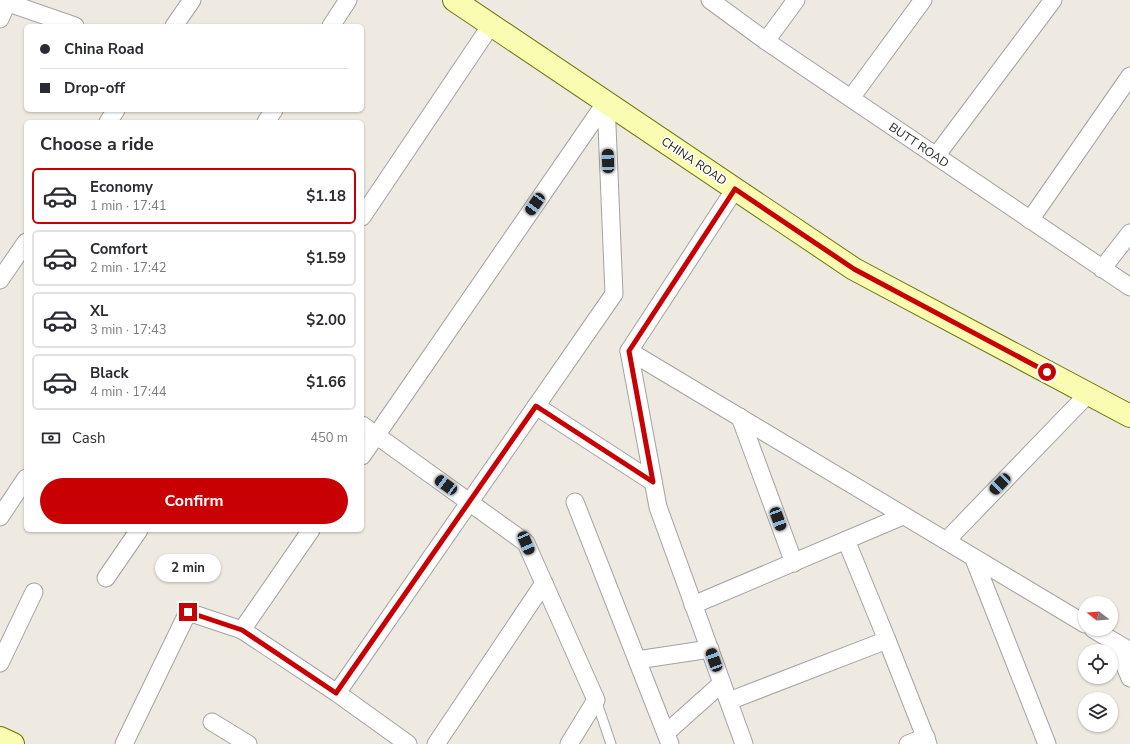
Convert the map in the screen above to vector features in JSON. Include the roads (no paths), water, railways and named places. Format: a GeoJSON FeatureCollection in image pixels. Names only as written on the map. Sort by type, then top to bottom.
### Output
{"type":"FeatureCollection","features":[{"type":"Feature","properties":{"kind":"main road","name":"CHINA ROAD"},"geometry":{"type":"LineString","coordinates":[[454,0],[854,269],[1130,416]]}},
{"type":"Feature","properties":{"kind":"main road"},"geometry":{"type":"LineString","coordinates":[[0,738],[13,744]]}},
{"type":"Feature","properties":{"kind":"street"},"geometry":{"type":"LineString","coordinates":[[175,24],[192,0]]}},
{"type":"Feature","properties":{"kind":"street"},"geometry":{"type":"LineString","coordinates":[[332,24],[348,0]]}},
{"type":"Feature","properties":{"kind":"street","name":"BUTT ROAD"},"geometry":{"type":"LineString","coordinates":[[710,0],[766,41],[1130,287]]}},
{"type":"Feature","properties":{"kind":"street"},"geometry":{"type":"LineString","coordinates":[[766,41],[796,0]]}},
{"type":"Feature","properties":{"kind":"street"},"geometry":{"type":"LineString","coordinates":[[851,98],[923,0]]}},
{"type":"Feature","properties":{"kind":"street"},"geometry":{"type":"LineString","coordinates":[[936,156],[1053,0]]}},
{"type":"Feature","properties":{"kind":"street"},"geometry":{"type":"LineString","coordinates":[[0,19],[4,1],[69,24]]}},
{"type":"Feature","properties":{"kind":"street"},"geometry":{"type":"LineString","coordinates":[[364,214],[491,25]]}},
{"type":"Feature","properties":{"kind":"street"},"geometry":{"type":"LineString","coordinates":[[1030,220],[1130,76]]}},
{"type":"Feature","properties":{"kind":"street"},"geometry":{"type":"LineString","coordinates":[[336,693],[614,294],[606,102]]}},
{"type":"Feature","properties":{"kind":"street"},"geometry":{"type":"LineString","coordinates":[[364,453],[606,102]]}},
{"type":"Feature","properties":{"kind":"street"},"geometry":{"type":"LineString","coordinates":[[735,189],[629,351],[658,507],[744,744]]}},
{"type":"Feature","properties":{"kind":"street"},"geometry":{"type":"LineString","coordinates":[[1102,269],[1130,233]]}},
{"type":"Feature","properties":{"kind":"street"},"geometry":{"type":"LineString","coordinates":[[0,280],[24,245]]}},
{"type":"Feature","properties":{"kind":"street"},"geometry":{"type":"LineString","coordinates":[[629,351],[1078,620]]}},
{"type":"Feature","properties":{"kind":"street"},"geometry":{"type":"LineString","coordinates":[[946,541],[1088,394]]}},
{"type":"Feature","properties":{"kind":"street"},"geometry":{"type":"LineString","coordinates":[[536,406],[653,482]]}},
{"type":"Feature","properties":{"kind":"street"},"geometry":{"type":"LineString","coordinates":[[740,417],[794,562]]}},
{"type":"Feature","properties":{"kind":"street"},"geometry":{"type":"LineString","coordinates":[[364,426],[526,543],[596,700],[569,744]]}},
{"type":"Feature","properties":{"kind":"street"},"geometry":{"type":"LineString","coordinates":[[0,517],[24,481]]}},
{"type":"Feature","properties":{"kind":"street"},"geometry":{"type":"LineString","coordinates":[[575,502],[668,738],[722,683]]}},
{"type":"Feature","properties":{"kind":"street"},"geometry":{"type":"LineString","coordinates":[[694,605],[903,516]]}},
{"type":"Feature","properties":{"kind":"street"},"geometry":{"type":"LineString","coordinates":[[106,578],[138,532]]}},
{"type":"Feature","properties":{"kind":"street"},"geometry":{"type":"LineString","coordinates":[[242,630],[310,532]]}},
{"type":"Feature","properties":{"kind":"street"},"geometry":{"type":"LineString","coordinates":[[846,540],[927,741],[908,744]]}},
{"type":"Feature","properties":{"kind":"street"},"geometry":{"type":"LineString","coordinates":[[974,558],[1046,744]]}},
{"type":"Feature","properties":{"kind":"street"},"geometry":{"type":"LineString","coordinates":[[436,744],[544,583]]}},
{"type":"Feature","properties":{"kind":"street"},"geometry":{"type":"LineString","coordinates":[[0,663],[34,592]]}},
{"type":"Feature","properties":{"kind":"street"},"geometry":{"type":"LineString","coordinates":[[124,744],[188,612],[242,630],[336,693],[408,744]]}},
{"type":"Feature","properties":{"kind":"street"},"geometry":{"type":"LineString","coordinates":[[1105,636],[1130,651]]}},
{"type":"Feature","properties":{"kind":"street"},"geometry":{"type":"LineString","coordinates":[[729,701],[887,640]]}},
{"type":"Feature","properties":{"kind":"street"},"geometry":{"type":"LineString","coordinates":[[1115,642],[1130,678]]}},
{"type":"Feature","properties":{"kind":"street"},"geometry":{"type":"LineString","coordinates":[[637,660],[710,649]]}},
{"type":"Feature","properties":{"kind":"street"},"geometry":{"type":"LineString","coordinates":[[212,722],[248,744]]}},
{"type":"Feature","properties":{"kind":"lane"},"geometry":{"type":"LineString","coordinates":[[596,700],[611,744]]}}]}
